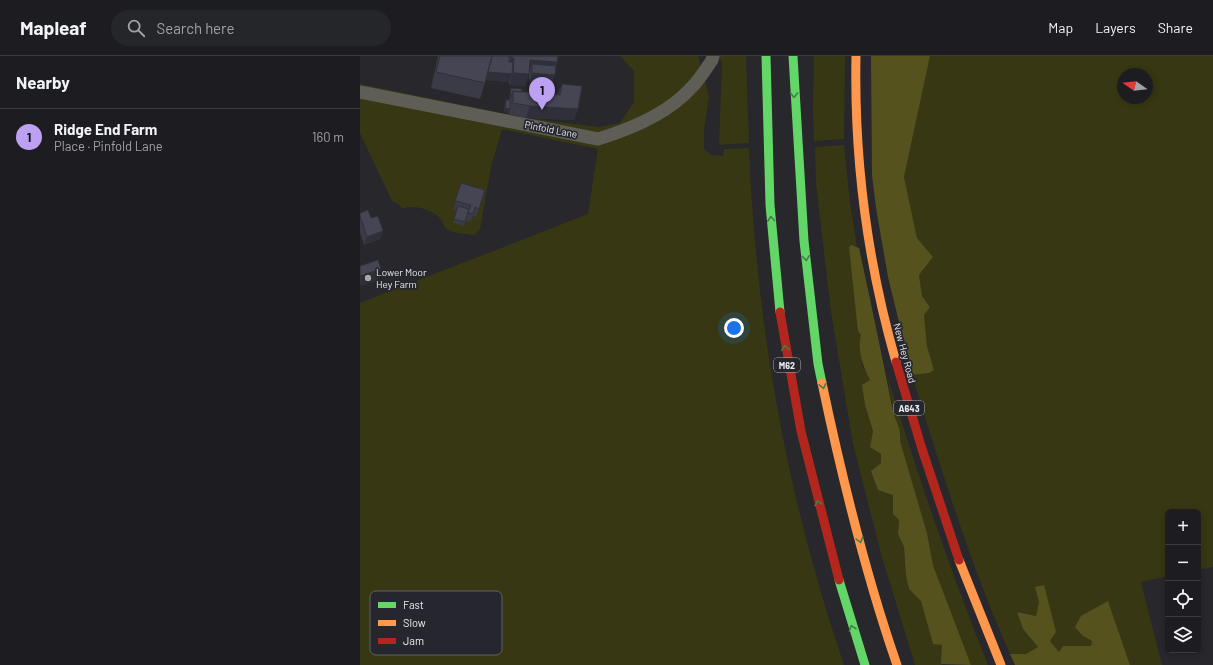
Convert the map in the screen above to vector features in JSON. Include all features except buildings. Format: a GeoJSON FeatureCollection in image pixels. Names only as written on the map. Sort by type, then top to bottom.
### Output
{"type":"FeatureCollection","features":[{"type":"Feature","properties":{"kind":"main road","name":"M62"},"geometry":{"type":"LineString","coordinates":[[766,56],[768,168],[774,257],[787,365],[813,486],[850,625],[865,665]]}},
{"type":"Feature","properties":{"kind":"main road"},"geometry":{"type":"LineString","coordinates":[[793,56],[795,130],[818,364],[844,487],[883,625],[897,665]]}},
{"type":"Feature","properties":{"kind":"main road","name":"New Hey Road"},"geometry":{"type":"LineString","coordinates":[[856,56],[855,114],[860,192],[867,240],[877,291],[906,396],[933,483],[964,574],[1001,665]]}},
{"type":"Feature","properties":{"kind":"street","name":"Pinfold Lane"},"geometry":{"type":"LineString","coordinates":[[360,92],[598,138],[622,132],[673,104],[692,88],[712,60],[712,56]]}},
{"type":"Feature","properties":{"kind":"shaded area"},"geometry":{"type":"Polygon","coordinates":[[[620,56],[698,56],[709,96],[704,130],[704,149],[711,155],[723,156],[724,149],[749,148],[759,280],[767,345],[778,410],[806,539],[844,665],[360,665],[360,303],[588,214],[598,149],[502,129],[491,167],[480,229],[474,235],[457,233],[447,229],[439,217],[430,211],[416,207],[403,209],[392,201],[360,133],[360,84],[526,118],[600,127],[620,123],[634,102],[634,71],[620,56]]]}},
{"type":"Feature","properties":{"kind":"shaded area"},"geometry":{"type":"Polygon","coordinates":[[[717,56],[746,56],[749,143],[719,145],[722,62],[717,56]]]}},
{"type":"Feature","properties":{"kind":"shaded area"},"geometry":{"type":"Polygon","coordinates":[[[814,56],[845,56],[844,139],[814,141],[814,56]]]}},
{"type":"Feature","properties":{"kind":"shaded area"},"geometry":{"type":"Polygon","coordinates":[[[871,56],[930,56],[904,177],[917,238],[933,257],[919,275],[922,296],[930,307],[924,315],[927,346],[934,370],[929,373],[912,375],[888,277],[872,175],[871,56]]]}},
{"type":"Feature","properties":{"kind":"shaded area"},"geometry":{"type":"Polygon","coordinates":[[[930,56],[1213,56],[1213,567],[1201,569],[1201,509],[1165,509],[1165,577],[1141,582],[1162,665],[1130,665],[1108,601],[1083,636],[1092,641],[1091,646],[1063,646],[1060,653],[1050,641],[1035,587],[1039,602],[1036,616],[1017,612],[1023,629],[1038,647],[1026,654],[1010,654],[995,620],[969,551],[945,481],[912,375],[929,373],[934,370],[927,346],[924,315],[930,306],[922,296],[919,275],[933,257],[917,238],[904,177],[930,56]]]}},
{"type":"Feature","properties":{"kind":"shaded area"},"geometry":{"type":"Polygon","coordinates":[[[844,145],[850,203],[857,247],[852,245],[861,335],[862,365],[871,380],[862,386],[865,405],[873,431],[870,446],[881,454],[881,463],[893,495],[893,514],[899,520],[898,534],[904,547],[906,576],[909,589],[921,601],[933,643],[942,645],[942,665],[915,665],[881,554],[853,444],[831,312],[816,184],[815,147],[844,145]]]}},
{"type":"Feature","properties":{"kind":"shaded area"},"geometry":{"type":"Polygon","coordinates":[[[852,245],[859,248],[893,411],[899,429],[900,441],[927,533],[933,565],[971,665],[941,664],[942,645],[933,644],[921,601],[909,589],[906,576],[904,547],[898,534],[899,520],[893,514],[893,495],[878,490],[871,471],[881,463],[881,454],[870,447],[873,431],[865,405],[862,385],[870,380],[860,353],[861,335],[858,331],[849,247],[852,245]]]}},
{"type":"Feature","properties":{"kind":"shaded area"},"geometry":{"type":"Polygon","coordinates":[[[887,375],[934,521],[988,665],[971,665],[933,565],[927,533],[900,441],[901,433],[894,413],[887,375]]]}},
{"type":"Feature","properties":{"kind":"shaded area"},"geometry":{"type":"Polygon","coordinates":[[[1044,585],[1056,632],[1050,641],[1059,652],[1063,646],[1091,646],[1092,641],[1083,636],[1075,627],[1081,616],[1108,601],[1130,665],[1015,665],[1010,654],[1026,654],[1038,647],[1023,629],[1017,612],[1036,616],[1039,602],[1035,587],[1044,585]]]}},
{"type":"Feature","properties":{"kind":"traffic: fast"},"geometry":{"type":"LineString","coordinates":[[766,56],[770,205],[780,312]]}},
{"type":"Feature","properties":{"kind":"traffic: fast"},"geometry":{"type":"LineString","coordinates":[[793,56],[804,241],[818,364],[822,383]]}},
{"type":"Feature","properties":{"kind":"traffic: fast"},"geometry":{"type":"LineString","coordinates":[[839,580],[865,665]]}},
{"type":"Feature","properties":{"kind":"traffic: slow"},"geometry":{"type":"LineString","coordinates":[[856,56],[857,134],[864,210],[877,286],[896,362]]}},
{"type":"Feature","properties":{"kind":"traffic: slow"},"geometry":{"type":"LineString","coordinates":[[822,383],[864,560],[897,665]]}},
{"type":"Feature","properties":{"kind":"traffic: slow"},"geometry":{"type":"LineString","coordinates":[[959,560],[1001,665]]}},
{"type":"Feature","properties":{"kind":"traffic: jam"},"geometry":{"type":"LineString","coordinates":[[780,312],[801,431],[839,580]]}},
{"type":"Feature","properties":{"kind":"traffic: jam"},"geometry":{"type":"LineString","coordinates":[[896,362],[922,449],[959,560]]}},
{"type":"Feature","properties":{"kind":"place","name":"Ridge End Farm"},"geometry":{"type":"Point","coordinates":[542,110]}},
{"type":"Feature","properties":{"kind":"place","name":"Lower Moor Hey Farm"},"geometry":{"type":"Point","coordinates":[368,278]}}]}
